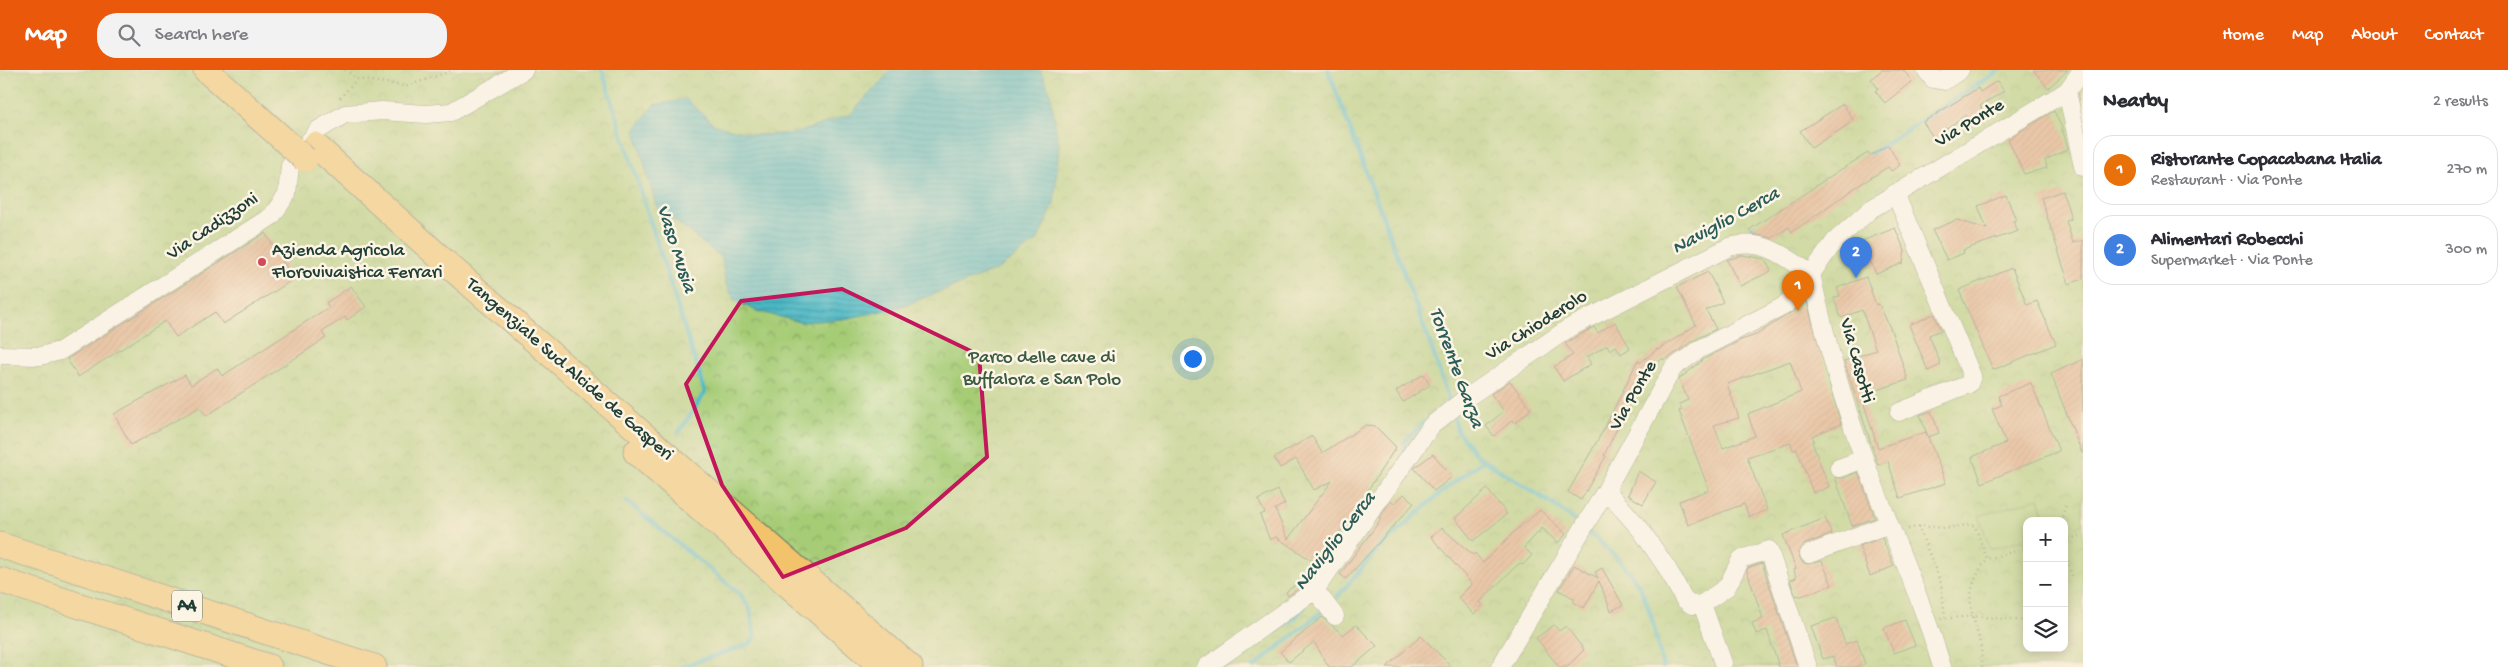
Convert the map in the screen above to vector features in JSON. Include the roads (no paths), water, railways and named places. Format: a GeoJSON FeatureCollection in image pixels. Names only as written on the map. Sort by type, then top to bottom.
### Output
{"type":"FeatureCollection","features":[{"type":"Feature","properties":{"kind":"highway","name":"Tangenziale Sud Alcide de Gasperi"},"geometry":{"type":"LineString","coordinates":[[206,70],[455,271],[910,667]]}},
{"type":"Feature","properties":{"kind":"highway","name":"Tangenziale Sud Alcide de Gasperi"},"geometry":{"type":"LineString","coordinates":[[230,70],[305,148],[882,667]]}},
{"type":"Feature","properties":{"kind":"highway","name":"A4"},"geometry":{"type":"LineString","coordinates":[[0,545],[374,667]]}},
{"type":"Feature","properties":{"kind":"highway","name":"A4"},"geometry":{"type":"LineString","coordinates":[[0,580],[269,667]]}},
{"type":"Feature","properties":{"kind":"street","name":"Via Cadizzoni"},"geometry":{"type":"LineString","coordinates":[[0,355],[40,356],[60,351],[272,216],[287,194],[290,166],[318,130],[345,114],[382,110],[426,114],[451,112],[524,70]]}},
{"type":"Feature","properties":{"kind":"street"},"geometry":{"type":"LineString","coordinates":[[1926,70],[1933,79],[1944,81],[1960,70]]}},
{"type":"Feature","properties":{"kind":"street"},"geometry":{"type":"LineString","coordinates":[[2082,70],[2067,92],[2083,167]]}},
{"type":"Feature","properties":{"kind":"street","name":"Via Ponte"},"geometry":{"type":"LineString","coordinates":[[1500,667],[1606,490],[1673,368],[1700,349],[1784,306],[1802,292],[1811,274],[1835,241],[1871,209],[2067,92]]}},
{"type":"Feature","properties":{"kind":"street"},"geometry":{"type":"LineString","coordinates":[[1895,193],[1972,376],[1969,384],[1899,412]]}},
{"type":"Feature","properties":{"kind":"street","name":"Via Chioderolo"},"geometry":{"type":"LineString","coordinates":[[1206,667],[1315,590],[1431,426],[1462,401],[1569,328],[1729,246],[1746,242],[1763,245],[1785,256],[1811,274]]}},
{"type":"Feature","properties":{"kind":"street","name":"Via Casotti"},"geometry":{"type":"LineString","coordinates":[[1811,274],[1832,356],[1864,459],[1891,529],[1937,620],[1942,667]]}},
{"type":"Feature","properties":{"kind":"street"},"geometry":{"type":"LineString","coordinates":[[1839,468],[1864,459]]}},
{"type":"Feature","properties":{"kind":"street"},"geometry":{"type":"LineString","coordinates":[[1606,490],[1641,530],[1667,568],[1684,599],[1692,604],[1702,604],[1727,587],[1741,559],[1770,550],[1808,667]]}},
{"type":"Feature","properties":{"kind":"street"},"geometry":{"type":"LineString","coordinates":[[1809,554],[1891,529]]}},
{"type":"Feature","properties":{"kind":"street"},"geometry":{"type":"LineString","coordinates":[[1315,590],[1334,616]]}},
{"type":"Feature","properties":{"kind":"street"},"geometry":{"type":"LineString","coordinates":[[1702,604],[1723,664]]}},
{"type":"Feature","properties":{"kind":"water"},"geometry":{"type":"Polygon","coordinates":[[[891,70],[1040,70],[1050,92],[1059,146],[1054,204],[1037,241],[997,270],[900,307],[844,319],[800,322],[757,311],[735,301],[725,282],[722,258],[656,206],[635,130],[654,105],[686,99],[715,125],[755,135],[797,133],[851,114],[891,70]]]}},
{"type":"Feature","properties":{"kind":"waterway","name":"Vaso Musia"},"geometry":{"type":"LineString","coordinates":[[602,70],[705,392],[679,432]]}},
{"type":"Feature","properties":{"kind":"waterway","name":"Torrente Garza"},"geometry":{"type":"LineString","coordinates":[[1328,70],[1431,346],[1450,404]]}},
{"type":"Feature","properties":{"kind":"waterway","name":"Naviglio Cerca"},"geometry":{"type":"LineString","coordinates":[[1864,158],[2000,70]]}},
{"type":"Feature","properties":{"kind":"waterway","name":"Naviglio Cerca"},"geometry":{"type":"LineString","coordinates":[[1735,239],[1754,227]]}},
{"type":"Feature","properties":{"kind":"waterway","name":"Torrente Garza"},"geometry":{"type":"LineString","coordinates":[[1453,414],[1457,430],[1476,455],[1557,507],[1581,526]]}},
{"type":"Feature","properties":{"kind":"waterway","name":"Naviglio Cerca"},"geometry":{"type":"LineString","coordinates":[[1405,454],[1404,442],[1424,422]]}},
{"type":"Feature","properties":{"kind":"waterway"},"geometry":{"type":"LineString","coordinates":[[1331,604],[1378,549],[1439,494],[1484,460]]}},
{"type":"Feature","properties":{"kind":"waterway","name":"Vaso Musia"},"geometry":{"type":"LineString","coordinates":[[626,501],[740,594],[750,609],[755,637],[750,644],[681,667]]}},
{"type":"Feature","properties":{"kind":"waterway","name":"Torrente Garza"},"geometry":{"type":"LineString","coordinates":[[1587,531],[1623,565],[1640,588],[1651,617],[1663,667]]}},
{"type":"Feature","properties":{"kind":"waterway","name":"Naviglio Cerca"},"geometry":{"type":"LineString","coordinates":[[1223,667],[1295,618],[1304,607]]}},
{"type":"Feature","properties":{"kind":"waterway"},"geometry":{"type":"LineString","coordinates":[[1254,667],[1325,609]]}},
{"type":"Feature","properties":{"kind":"place","name":"Azienda Agricola Florovivaistica Ferrari"},"geometry":{"type":"Point","coordinates":[262,262]}},
{"type":"Feature","properties":{"kind":"place","name":"Alimentari Robecchi"},"geometry":{"type":"Point","coordinates":[1856,278]}},
{"type":"Feature","properties":{"kind":"place","name":"Ristorante Copacabana Italia"},"geometry":{"type":"Point","coordinates":[1798,311]}},
{"type":"Feature","properties":{"kind":"park label","name":"Parco delle cave di Buffalora e San Polo"},"geometry":{"type":"Point","coordinates":[1042,369]}}]}
